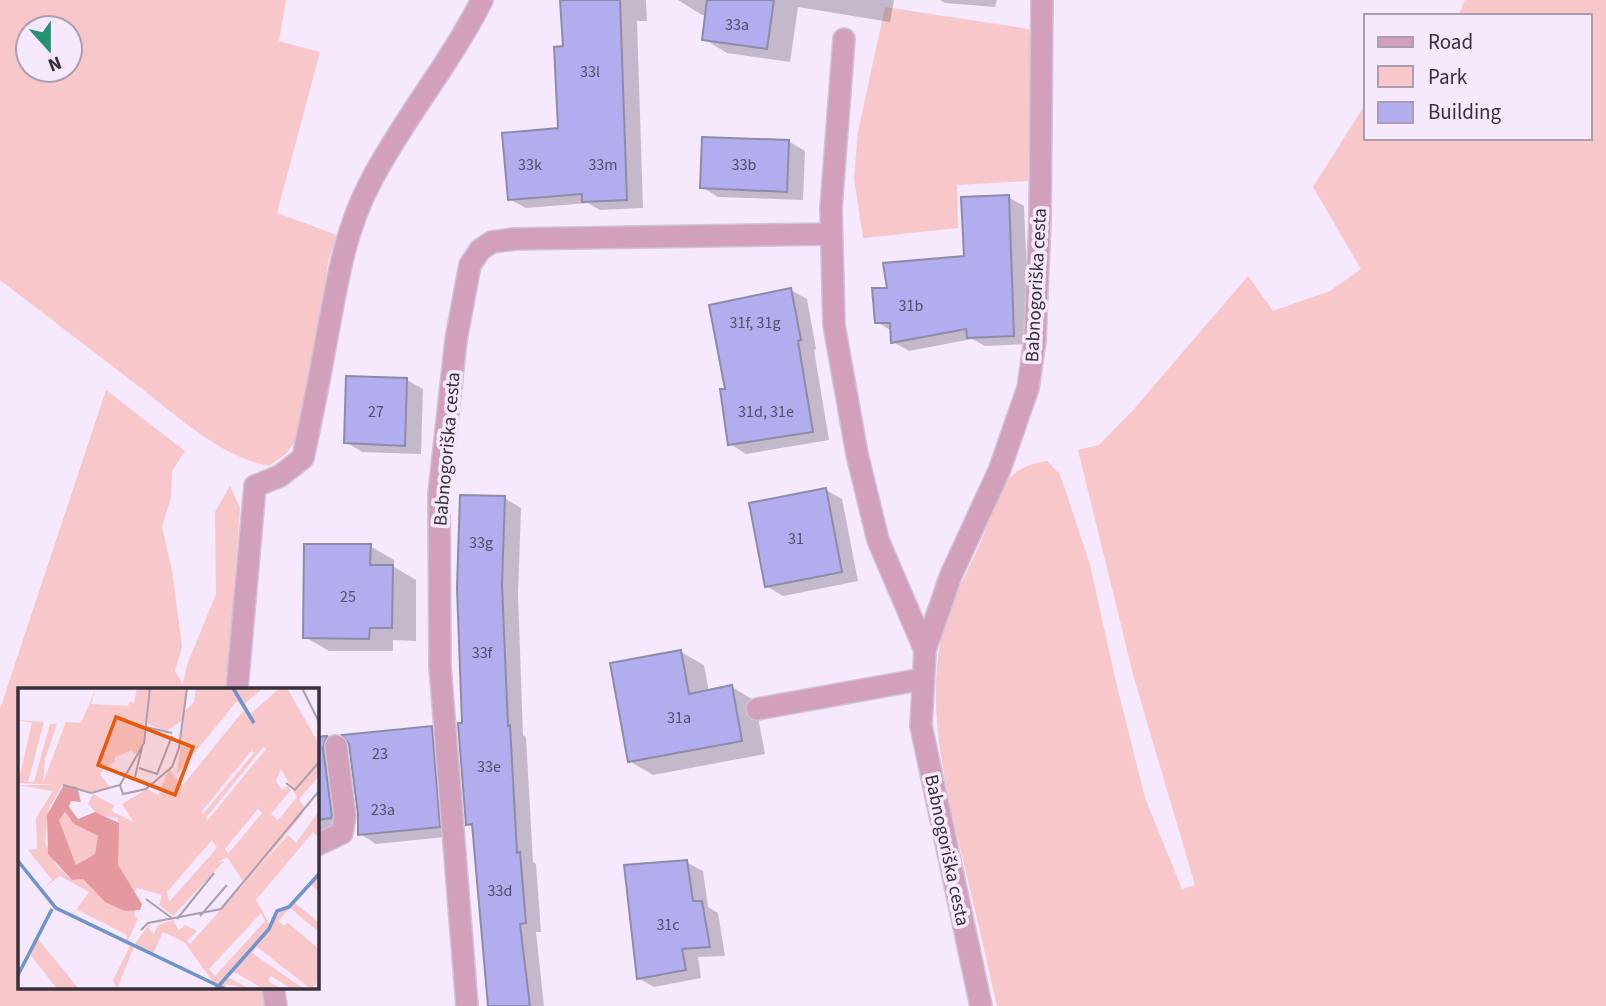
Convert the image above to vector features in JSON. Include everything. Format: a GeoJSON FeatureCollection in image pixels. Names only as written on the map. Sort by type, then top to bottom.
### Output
{"type":"FeatureCollection","features":[{"type":"Feature","properties":{"kind":"street"},"geometry":{"type":"LineString","coordinates":[[237,688],[255,486],[280,475],[303,458],[338,269],[352,225],[370,183],[466,31],[482,0]]}},
{"type":"Feature","properties":{"kind":"street","name":"Babnogoriška cesta"},"geometry":{"type":"LineString","coordinates":[[981,1006],[921,726],[923,680],[925,650],[951,575],[999,471],[1028,388],[1035,340],[1040,219],[1042,0]]}},
{"type":"Feature","properties":{"kind":"street"},"geometry":{"type":"LineString","coordinates":[[844,39],[835,142],[831,234],[834,325],[857,454],[877,540],[925,650]]}},
{"type":"Feature","properties":{"kind":"street","name":"Babnogoriška cesta"},"geometry":{"type":"LineString","coordinates":[[467,1006],[440,666],[439,494],[456,340],[470,265],[480,250],[492,242],[514,239],[831,234]]}},
{"type":"Feature","properties":{"kind":"street"},"geometry":{"type":"LineString","coordinates":[[757,709],[923,680]]}},
{"type":"Feature","properties":{"kind":"street"},"geometry":{"type":"LineString","coordinates":[[318,845],[342,833],[345,816],[336,746]]}},
{"type":"Feature","properties":{"kind":"street"},"geometry":{"type":"LineString","coordinates":[[273,988],[276,1006]]}},
{"type":"Feature","properties":{"kind":"green space"},"geometry":{"type":"Polygon","coordinates":[[[0,0],[286,0],[279,41],[320,52],[277,213],[337,235],[328,262],[309,398],[299,436],[286,454],[269,466],[250,461],[197,432],[0,280],[0,0]]]}},
{"type":"Feature","properties":{"kind":"green space"},"geometry":{"type":"Polygon","coordinates":[[[1465,0],[1606,0],[1606,1006],[997,1006],[945,781],[936,698],[940,645],[947,617],[996,500],[1009,479],[1031,465],[1047,461],[1059,473],[1090,565],[1145,798],[1182,889],[1195,885],[1134,678],[1078,450],[1099,445],[1134,409],[1248,276],[1273,311],[1330,291],[1361,269],[1313,187],[1364,106],[1364,140],[1592,140],[1592,14],[1459,14],[1465,0]]]}},
{"type":"Feature","properties":{"kind":"green space"},"geometry":{"type":"Polygon","coordinates":[[[885,7],[1029,29],[1032,49],[1028,181],[957,185],[958,228],[863,238],[854,178],[858,132],[885,7]]]}},
{"type":"Feature","properties":{"kind":"green space"},"geometry":{"type":"Polygon","coordinates":[[[106,390],[185,451],[172,471],[171,497],[162,527],[172,570],[182,647],[175,671],[183,684],[187,665],[216,594],[215,512],[230,486],[240,508],[227,688],[18,688],[18,988],[265,988],[270,1006],[0,1006],[0,709],[106,390]]]}},
{"type":"Feature","properties":{"kind":"building"},"geometry":{"type":"Polygon","coordinates":[[[560,0],[620,0],[627,200],[582,202],[582,194],[508,200],[502,133],[558,128],[554,47],[563,46],[560,0]]]}},
{"type":"Feature","properties":{"kind":"building"},"geometry":{"type":"Polygon","coordinates":[[[707,0],[774,0],[767,49],[702,40],[707,0]]]}},
{"type":"Feature","properties":{"kind":"building"},"geometry":{"type":"Polygon","coordinates":[[[702,137],[789,140],[787,192],[700,188],[702,137]]]}},
{"type":"Feature","properties":{"kind":"building"},"geometry":{"type":"Polygon","coordinates":[[[1009,195],[1014,336],[967,338],[966,329],[891,343],[890,323],[875,323],[872,288],[887,288],[883,263],[964,256],[961,197],[1009,195]]]}},
{"type":"Feature","properties":{"kind":"building"},"geometry":{"type":"Polygon","coordinates":[[[791,288],[813,432],[728,445],[720,389],[725,389],[709,305],[791,288]]]}},
{"type":"Feature","properties":{"kind":"building"},"geometry":{"type":"Polygon","coordinates":[[[346,376],[407,378],[405,446],[344,443],[346,376]]]}},
{"type":"Feature","properties":{"kind":"building"},"geometry":{"type":"Polygon","coordinates":[[[826,488],[842,572],[765,587],[749,503],[826,488]]]}},
{"type":"Feature","properties":{"kind":"building"},"geometry":{"type":"Polygon","coordinates":[[[460,495],[505,496],[502,585],[508,726],[510,725],[517,853],[520,852],[526,923],[520,924],[530,1006],[488,1006],[472,824],[466,825],[458,723],[462,723],[457,588],[460,495]]]}},
{"type":"Feature","properties":{"kind":"building"},"geometry":{"type":"Polygon","coordinates":[[[304,544],[371,544],[370,565],[393,565],[392,628],[370,628],[369,639],[303,638],[304,544]]]}},
{"type":"Feature","properties":{"kind":"building"},"geometry":{"type":"Polygon","coordinates":[[[681,650],[689,694],[732,685],[742,741],[628,762],[610,663],[681,650]]]}},
{"type":"Feature","properties":{"kind":"building"},"geometry":{"type":"Polygon","coordinates":[[[432,726],[440,827],[358,835],[349,744],[342,735],[432,726]]]}},
{"type":"Feature","properties":{"kind":"building"},"geometry":{"type":"Polygon","coordinates":[[[327,736],[323,748],[332,816],[318,820],[318,737],[327,736]]]}},
{"type":"Feature","properties":{"kind":"building"},"geometry":{"type":"Polygon","coordinates":[[[687,860],[693,901],[702,901],[710,947],[682,949],[686,970],[637,979],[624,865],[687,860]]]}}]}
